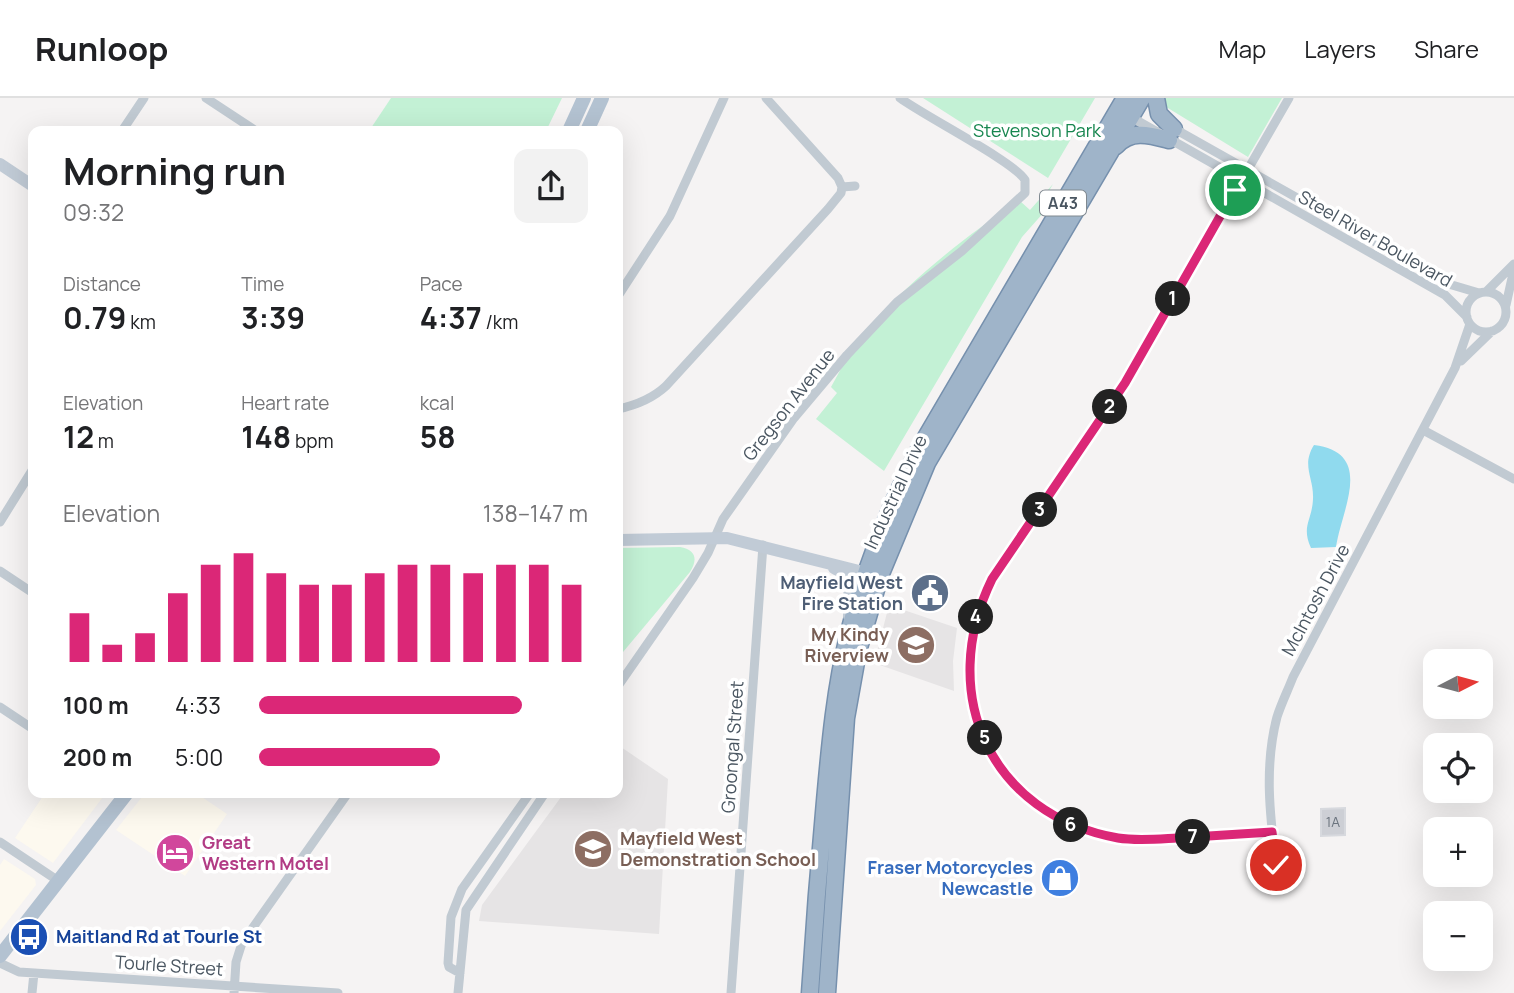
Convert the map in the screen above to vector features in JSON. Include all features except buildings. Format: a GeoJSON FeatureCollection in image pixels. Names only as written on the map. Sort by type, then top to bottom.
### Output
{"type":"FeatureCollection","features":[{"type":"Feature","properties":{"kind":"highway"},"geometry":{"type":"LineString","coordinates":[[1156,98],[1159,114],[1172,134]]}},
{"type":"Feature","properties":{"kind":"highway","name":"Industrial Drive"},"geometry":{"type":"LineString","coordinates":[[810,993],[817,875],[831,738],[849,630],[927,463],[1108,156],[1130,104]]}},
{"type":"Feature","properties":{"kind":"highway","name":"Industrial Drive"},"geometry":{"type":"LineString","coordinates":[[827,993],[846,718],[873,574],[904,478],[922,444],[1130,104]]}},
{"type":"Feature","properties":{"kind":"highway"},"geometry":{"type":"LineString","coordinates":[[1108,156],[1121,140],[1132,135],[1172,134]]}},
{"type":"Feature","properties":{"kind":"highway"},"geometry":{"type":"LineString","coordinates":[[829,954],[835,993]]}},
{"type":"Feature","properties":{"kind":"main road"},"geometry":{"type":"LineString","coordinates":[[571,126],[584,98]]}},
{"type":"Feature","properties":{"kind":"main road"},"geometry":{"type":"LineString","coordinates":[[588,126],[602,98]]}},
{"type":"Feature","properties":{"kind":"main road"},"geometry":{"type":"LineString","coordinates":[[0,164],[28,183]]}},
{"type":"Feature","properties":{"kind":"main road"},"geometry":{"type":"LineString","coordinates":[[623,540],[727,538],[873,574]]}},
{"type":"Feature","properties":{"kind":"main road"},"geometry":{"type":"LineString","coordinates":[[813,559],[838,569],[848,578],[849,630]]}},
{"type":"Feature","properties":{"kind":"main road"},"geometry":{"type":"LineString","coordinates":[[0,956],[123,798]]}},
{"type":"Feature","properties":{"kind":"street"},"geometry":{"type":"LineString","coordinates":[[125,126],[144,98]]}},
{"type":"Feature","properties":{"kind":"street"},"geometry":{"type":"LineString","coordinates":[[206,98],[248,126]]}},
{"type":"Feature","properties":{"kind":"street"},"geometry":{"type":"LineString","coordinates":[[623,288],[670,216],[724,98]]}},
{"type":"Feature","properties":{"kind":"street"},"geometry":{"type":"LineString","coordinates":[[623,408],[637,405],[655,396],[666,386],[841,193],[842,187],[838,178],[766,98]]}},
{"type":"Feature","properties":{"kind":"street","name":"Gregson Avenue"},"geometry":{"type":"LineString","coordinates":[[623,675],[693,578],[708,553],[713,538],[794,418],[847,355],[897,302],[1025,193],[1025,180],[1014,167],[927,117],[900,98]]}},
{"type":"Feature","properties":{"kind":"street"},"geometry":{"type":"LineString","coordinates":[[1272,832],[1122,839],[1094,833],[1058,818],[1030,799],[1010,780],[991,752],[976,716],[969,684],[968,659],[979,605],[992,579],[1125,383],[1289,98]]}},
{"type":"Feature","properties":{"kind":"street","name":"Steel River Boulevard"},"geometry":{"type":"LineString","coordinates":[[1130,104],[1240,180],[1445,295],[1468,321]]}},
{"type":"Feature","properties":{"kind":"street","name":"Steel River Boulevard"},"geometry":{"type":"LineString","coordinates":[[1172,134],[1247,170],[1452,285],[1483,292]]}},
{"type":"Feature","properties":{"kind":"street"},"geometry":{"type":"LineString","coordinates":[[842,187],[855,186]]}},
{"type":"Feature","properties":{"kind":"street"},"geometry":{"type":"LineString","coordinates":[[1514,267],[1504,321],[1492,331],[1476,330],[1468,321],[1468,302],[1514,267]]}},
{"type":"Feature","properties":{"kind":"street"},"geometry":{"type":"LineString","coordinates":[[1483,292],[1496,294],[1506,307]]}},
{"type":"Feature","properties":{"kind":"street","name":"McIntosh Drive"},"geometry":{"type":"LineString","coordinates":[[1276,865],[1269,795],[1270,757],[1278,716],[1293,677],[1455,368],[1468,321]]}},
{"type":"Feature","properties":{"kind":"street","name":"McIntosh Drive"},"geometry":{"type":"LineString","coordinates":[[1455,368],[1492,331]]}},
{"type":"Feature","properties":{"kind":"street"},"geometry":{"type":"LineString","coordinates":[[1423,430],[1514,479]]}},
{"type":"Feature","properties":{"kind":"street"},"geometry":{"type":"LineString","coordinates":[[0,522],[28,476]]}},
{"type":"Feature","properties":{"kind":"street","name":"Groongal Street"},"geometry":{"type":"LineString","coordinates":[[731,993],[763,545]]}},
{"type":"Feature","properties":{"kind":"street"},"geometry":{"type":"LineString","coordinates":[[0,570],[28,590]]}},
{"type":"Feature","properties":{"kind":"street"},"geometry":{"type":"LineString","coordinates":[[0,706],[28,726]]}},
{"type":"Feature","properties":{"kind":"street"},"geometry":{"type":"LineString","coordinates":[[234,990],[236,962],[242,943],[344,798]]}},
{"type":"Feature","properties":{"kind":"street"},"geometry":{"type":"LineString","coordinates":[[460,973],[449,967],[448,963],[454,904],[461,889],[526,798]]}},
{"type":"Feature","properties":{"kind":"street"},"geometry":{"type":"LineString","coordinates":[[458,993],[463,929],[471,901],[542,798]]}},
{"type":"Feature","properties":{"kind":"street"},"geometry":{"type":"LineString","coordinates":[[0,842],[57,880]]}},
{"type":"Feature","properties":{"kind":"street","name":"Tourle Street"},"geometry":{"type":"LineString","coordinates":[[0,963],[14,971],[34,973],[234,990],[338,993]]}},
{"type":"Feature","properties":{"kind":"street"},"geometry":{"type":"LineString","coordinates":[[33,993],[34,973]]}},
{"type":"Feature","properties":{"kind":"street"},"geometry":{"type":"LineString","coordinates":[[130,980],[130,993]]}},
{"type":"Feature","properties":{"kind":"shaded area","name":"My Kindy Riverview"},"geometry":{"type":"Polygon","coordinates":[[[889,605],[957,628],[953,661],[954,691],[874,663],[889,605]]]}},
{"type":"Feature","properties":{"kind":"shaded area","name":"Mayfield West Demonstration School"},"geometry":{"type":"Polygon","coordinates":[[[623,748],[668,779],[659,934],[479,921],[482,905],[560,798],[623,798],[623,748]]]}},
{"type":"Feature","properties":{"kind":"shaded area"},"geometry":{"type":"Polygon","coordinates":[[[42,798],[102,798],[53,863],[15,838],[42,798]]]}},
{"type":"Feature","properties":{"kind":"shaded area","name":"Great Western Motel"},"geometry":{"type":"Polygon","coordinates":[[[141,798],[203,798],[227,814],[185,876],[116,830],[141,798]]]}},
{"type":"Feature","properties":{"kind":"shaded area"},"geometry":{"type":"Polygon","coordinates":[[[4,859],[35,879],[36,885],[0,931],[0,865],[4,859]]]}},
{"type":"Feature","properties":{"kind":"green space"},"geometry":{"type":"Polygon","coordinates":[[[391,98],[562,98],[548,126],[372,126],[391,98]]]}},
{"type":"Feature","properties":{"kind":"green space","name":"Stevenson Park"},"geometry":{"type":"Polygon","coordinates":[[[923,98],[1095,98],[1048,178],[923,98]]]}},
{"type":"Feature","properties":{"kind":"green space"},"geometry":{"type":"Polygon","coordinates":[[[1164,98],[1282,98],[1248,157],[1163,105],[1164,98]]]}},
{"type":"Feature","properties":{"kind":"green space"},"geometry":{"type":"Polygon","coordinates":[[[1053,184],[1041,205],[1045,211],[1022,237],[884,471],[816,419],[837,393],[831,387],[854,346],[887,307],[981,227],[1020,201],[1030,210],[1053,184]]]}},
{"type":"Feature","properties":{"kind":"green space"},"geometry":{"type":"Polygon","coordinates":[[[680,547],[689,550],[695,559],[690,572],[623,652],[623,548],[680,547]]]}},
{"type":"Feature","properties":{"kind":"water"},"geometry":{"type":"Polygon","coordinates":[[[1314,445],[1333,450],[1344,459],[1349,471],[1348,500],[1336,547],[1311,548],[1308,540],[1307,529],[1313,491],[1308,459],[1314,445]]]}},
{"type":"Feature","properties":{"kind":"place","name":"Mayfield West Fire Station"},"geometry":{"type":"Point","coordinates":[930,593]}},
{"type":"Feature","properties":{"kind":"place","name":"My Kindy Riverview"},"geometry":{"type":"Point","coordinates":[916,645]}},
{"type":"Feature","properties":{"kind":"place","name":"Mayfield West Demonstration School"},"geometry":{"type":"Point","coordinates":[593,849]}},
{"type":"Feature","properties":{"kind":"place","name":"Great Western Motel"},"geometry":{"type":"Point","coordinates":[175,853]}},
{"type":"Feature","properties":{"kind":"place","name":"Fraser Motorcycles Newcastle"},"geometry":{"type":"Point","coordinates":[1060,878]}},
{"type":"Feature","properties":{"kind":"place","name":"Maitland Rd at Tourle St"},"geometry":{"type":"Point","coordinates":[29,937]}},
{"type":"Feature","properties":{"kind":"route"},"geometry":{"type":"LineString","coordinates":[[1235,190],[1125,383],[992,579],[979,605],[973,629],[968,659],[969,684],[976,716],[991,752],[1010,780],[1030,799],[1058,818],[1094,833],[1122,839],[1272,832],[1276,865]]}}]}
